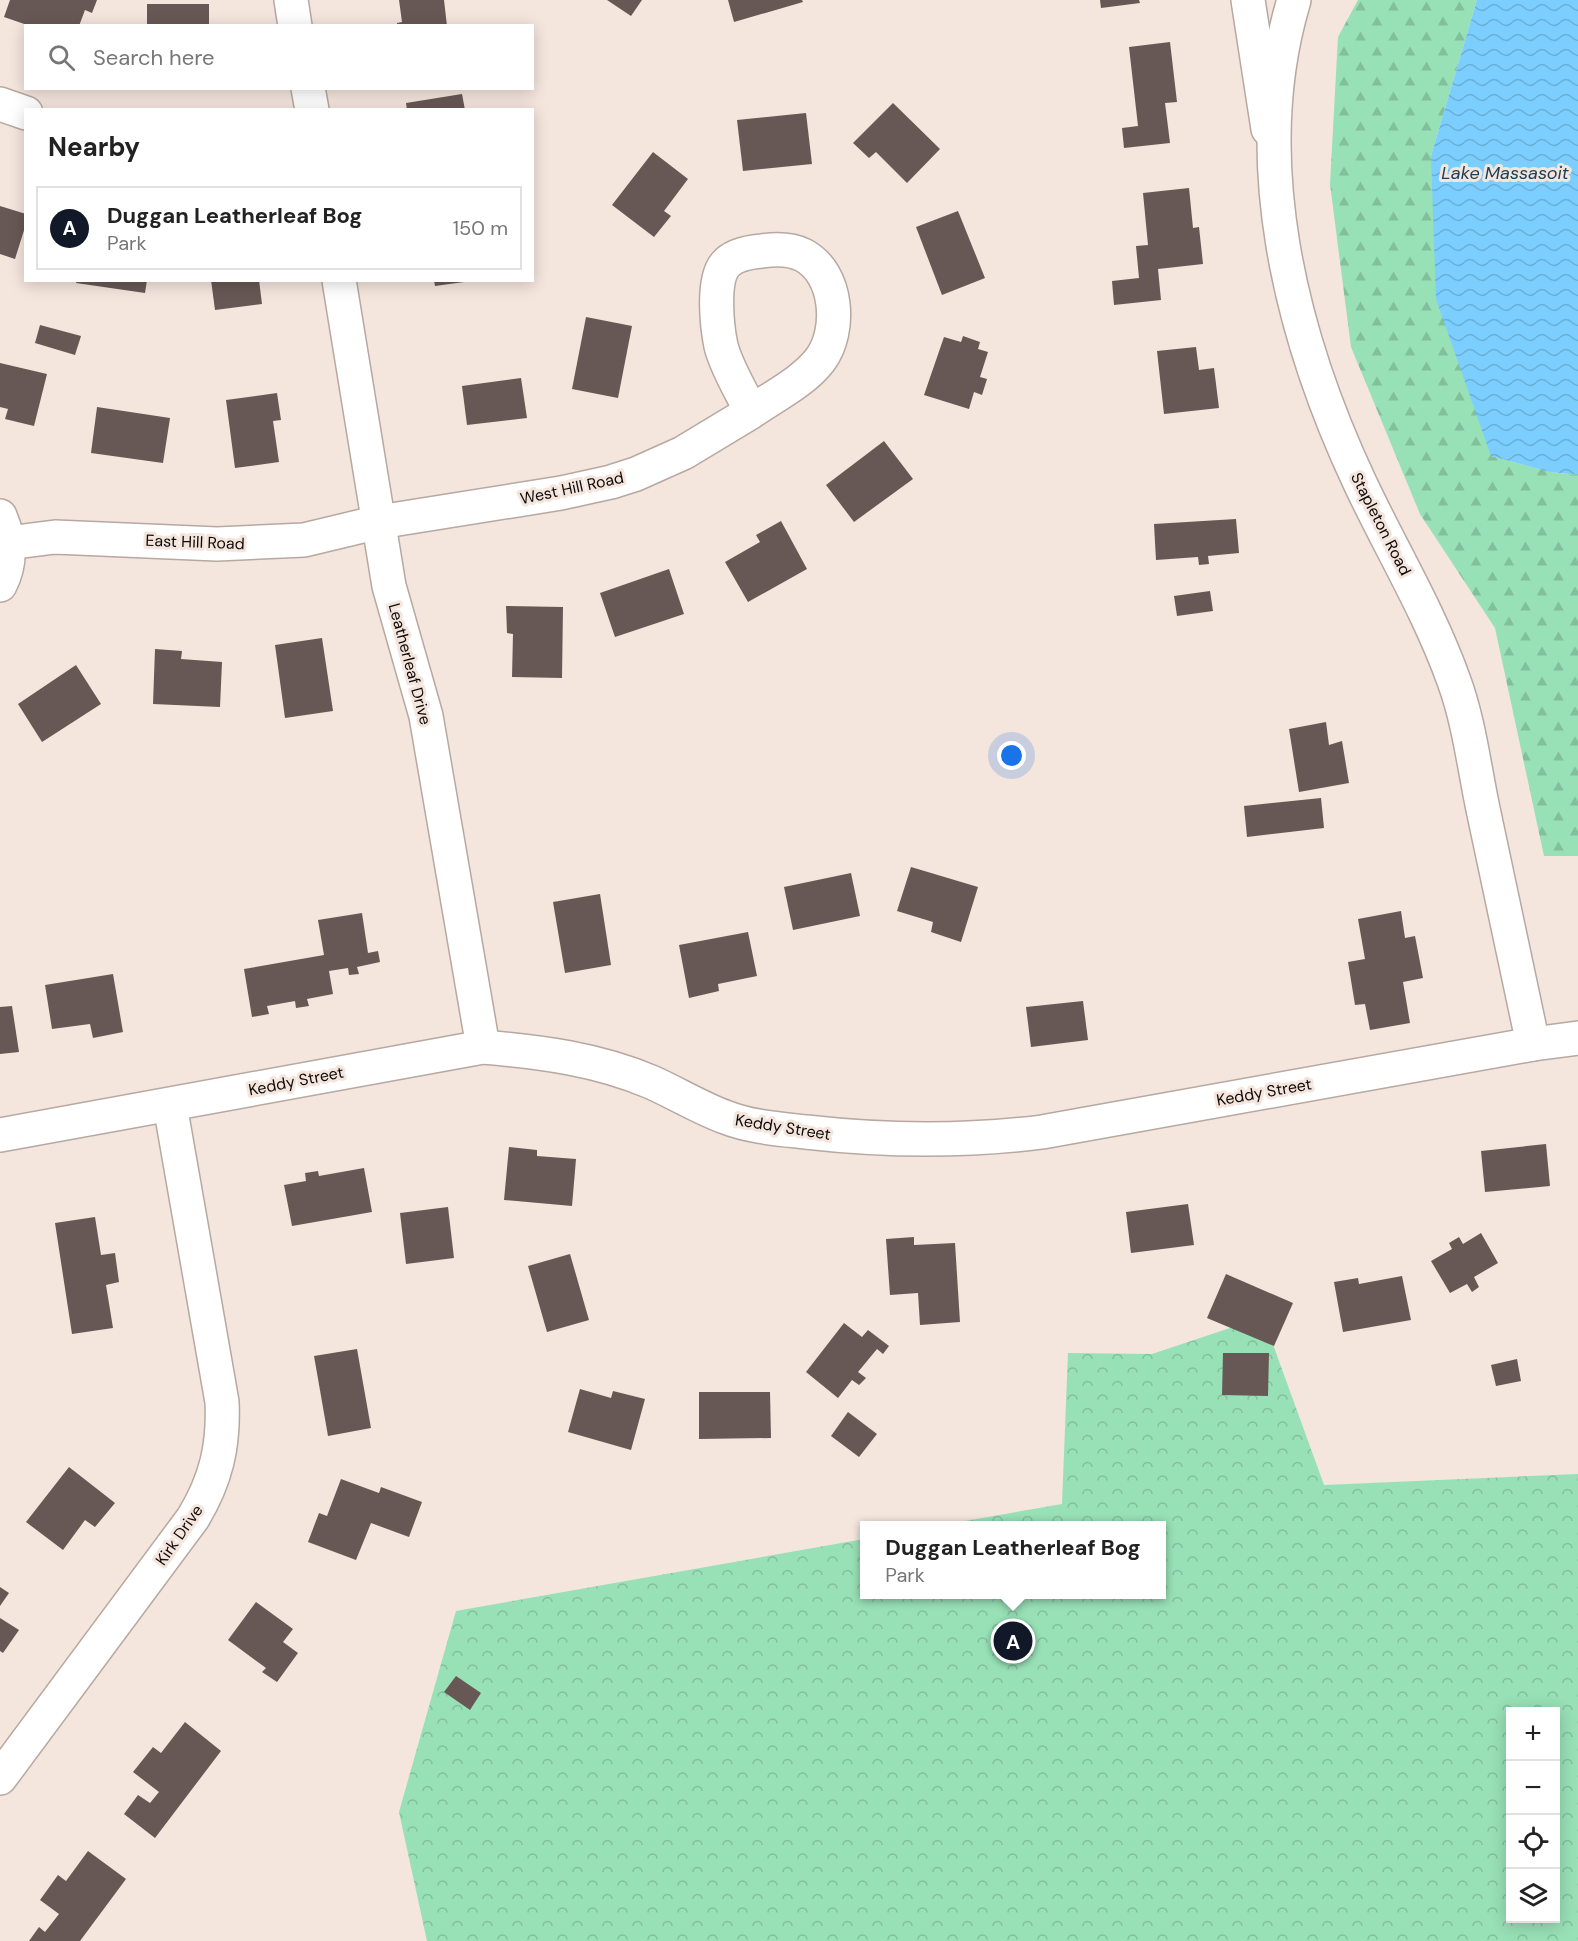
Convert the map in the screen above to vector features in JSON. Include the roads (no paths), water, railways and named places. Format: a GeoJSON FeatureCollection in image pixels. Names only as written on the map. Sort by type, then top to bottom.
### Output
{"type":"FeatureCollection","features":[{"type":"Feature","properties":{"kind":"street"},"geometry":{"type":"LineString","coordinates":[[291,0],[295,24]]}},
{"type":"Feature","properties":{"kind":"street"},"geometry":{"type":"LineString","coordinates":[[1248,0],[1274,162]]}},
{"type":"Feature","properties":{"kind":"street","name":"Stapleton Road"},"geometry":{"type":"LineString","coordinates":[[1294,0],[1278,70],[1274,162],[1295,298],[1324,397],[1375,515],[1431,624],[1464,713],[1533,1044]]}},
{"type":"Feature","properties":{"kind":"street"},"geometry":{"type":"LineString","coordinates":[[308,90],[312,108]]}},
{"type":"Feature","properties":{"kind":"street"},"geometry":{"type":"LineString","coordinates":[[0,104],[24,112]]}},
{"type":"Feature","properties":{"kind":"street","name":"West Hill Road"},"geometry":{"type":"LineString","coordinates":[[379,522],[561,493],[619,479],[683,453],[751,412],[808,373],[821,358],[830,339],[834,316],[832,296],[816,265],[803,255],[791,251],[763,250],[735,258],[725,265],[719,279],[718,330],[721,347],[751,412]]}},
{"type":"Feature","properties":{"kind":"street","name":"Leatherleaf Drive"},"geometry":{"type":"LineString","coordinates":[[339,282],[396,617],[426,716],[483,1047]]}},
{"type":"Feature","properties":{"kind":"street","name":"East Hill Road"},"geometry":{"type":"LineString","coordinates":[[0,585],[7,569],[4,530],[55,537],[217,544],[278,543],[331,535],[379,522]]}},
{"type":"Feature","properties":{"kind":"street","name":"Keddy Street"},"geometry":{"type":"LineString","coordinates":[[0,1135],[483,1047],[543,1052],[599,1064],[651,1082],[726,1118],[757,1126],[879,1139],[940,1140],[1042,1132],[1533,1044],[1578,1038]]}},
{"type":"Feature","properties":{"kind":"street","name":"Kirk Drive"},"geometry":{"type":"LineString","coordinates":[[0,1778],[194,1518],[207,1496],[220,1458],[223,1432],[222,1402],[170,1105]]}},
{"type":"Feature","properties":{"kind":"water","name":"Lake Massasoit"},"geometry":{"type":"Polygon","coordinates":[[[1477,0],[1578,0],[1578,475],[1550,472],[1491,456],[1436,299],[1431,156],[1477,0]]]}},
{"type":"Feature","properties":{"kind":"place","name":"Duggan Leatherleaf Bog"},"geometry":{"type":"Point","coordinates":[1013,1641]}}]}
